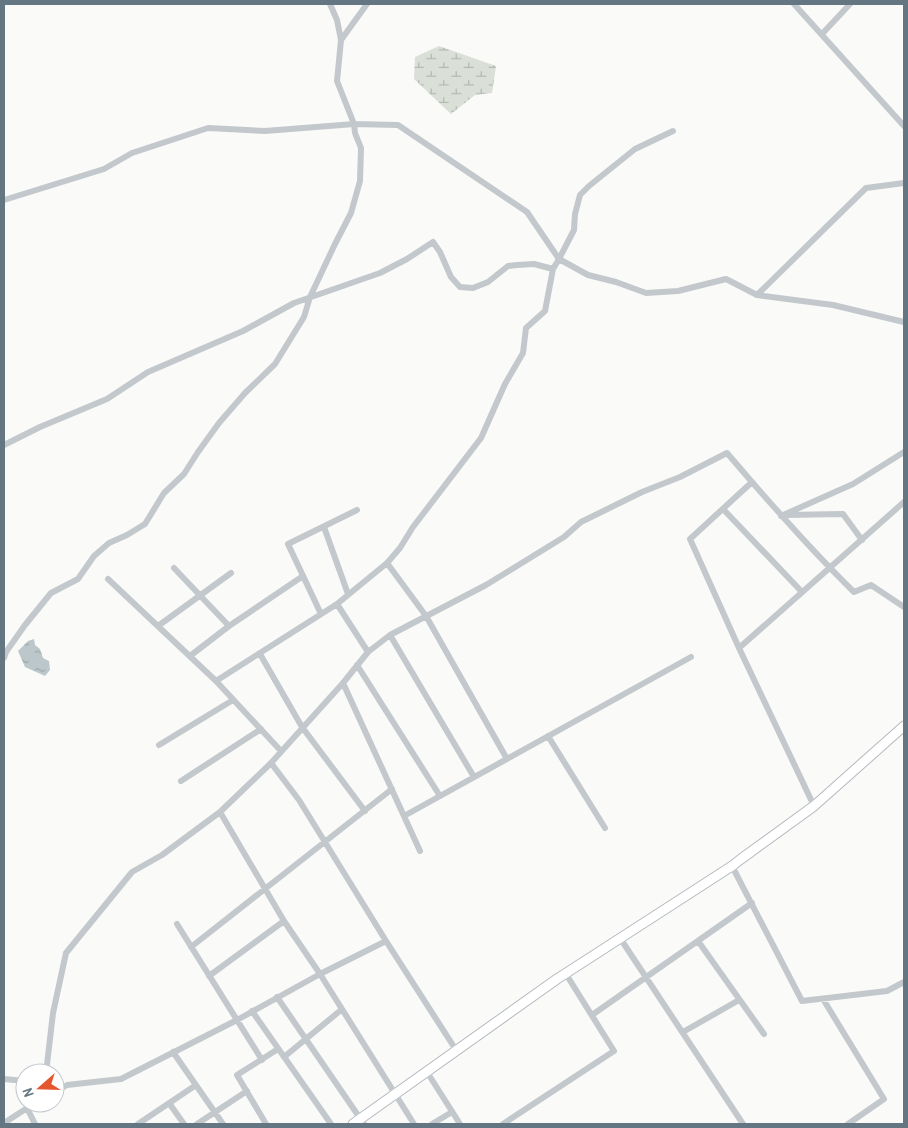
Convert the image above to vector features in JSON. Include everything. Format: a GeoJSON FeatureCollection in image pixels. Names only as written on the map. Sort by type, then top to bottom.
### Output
{"type":"FeatureCollection","features":[{"type":"Feature","properties":{"kind":"main road"},"geometry":{"type":"LineString","coordinates":[[359,1123],[456,1050],[566,974],[732,866],[814,806],[904,726]]}},
{"type":"Feature","properties":{"kind":"street"},"geometry":{"type":"LineString","coordinates":[[4,658],[6,652],[26,624],[52,593],[78,579],[94,556],[109,544],[145,524],[164,493],[184,474],[219,423],[275,364],[304,317],[310,297],[351,214],[360,181],[361,148],[337,80],[340,40],[337,20],[330,4]]}},
{"type":"Feature","properties":{"kind":"street"},"geometry":{"type":"LineString","coordinates":[[340,40],[367,4]]}},
{"type":"Feature","properties":{"kind":"street"},"geometry":{"type":"LineString","coordinates":[[794,4],[904,126]]}},
{"type":"Feature","properties":{"kind":"street"},"geometry":{"type":"LineString","coordinates":[[822,34],[850,4]]}},
{"type":"Feature","properties":{"kind":"street"},"geometry":{"type":"LineString","coordinates":[[4,200],[104,170],[132,153],[208,128],[265,131],[354,124],[398,124],[527,212],[559,259],[588,275],[616,282],[646,293],[678,291],[726,278],[757,295],[833,305],[904,322]]}},
{"type":"Feature","properties":{"kind":"street"},"geometry":{"type":"LineString","coordinates":[[216,682],[337,604],[387,563],[400,548],[413,527],[481,438],[504,384],[524,353],[526,328],[544,311],[553,269],[574,230],[575,214],[580,196],[588,186],[635,149],[673,131]]}},
{"type":"Feature","properties":{"kind":"street"},"geometry":{"type":"LineString","coordinates":[[757,295],[866,188],[904,183]]}},
{"type":"Feature","properties":{"kind":"street"},"geometry":{"type":"LineString","coordinates":[[4,445],[40,427],[107,399],[148,372],[243,331],[294,303],[380,273],[407,259],[433,242],[443,258],[451,277],[460,287],[474,288],[488,282],[508,266],[517,264],[534,264],[553,269]]}},
{"type":"Feature","properties":{"kind":"street"},"geometry":{"type":"LineString","coordinates":[[781,516],[854,484],[904,452]]}},
{"type":"Feature","properties":{"kind":"street"},"geometry":{"type":"LineString","coordinates":[[47,1063],[53,1012],[66,953],[132,872],[162,855],[220,812],[271,763],[358,666],[368,652],[390,635],[486,585],[564,537],[581,522],[642,492],[680,477],[727,453],[781,516],[854,592],[871,585],[904,607]]}},
{"type":"Feature","properties":{"kind":"street"},"geometry":{"type":"LineString","coordinates":[[752,482],[690,539],[814,806]]}},
{"type":"Feature","properties":{"kind":"street"},"geometry":{"type":"LineString","coordinates":[[739,648],[904,502]]}},
{"type":"Feature","properties":{"kind":"street"},"geometry":{"type":"LineString","coordinates":[[723,509],[802,592]]}},
{"type":"Feature","properties":{"kind":"street"},"geometry":{"type":"LineString","coordinates":[[320,614],[288,544],[357,510]]}},
{"type":"Feature","properties":{"kind":"street"},"geometry":{"type":"LineString","coordinates":[[781,516],[842,514],[862,540]]}},
{"type":"Feature","properties":{"kind":"street"},"geometry":{"type":"LineString","coordinates":[[324,526],[348,594]]}},
{"type":"Feature","properties":{"kind":"street"},"geometry":{"type":"LineString","coordinates":[[387,563],[426,616],[507,759]]}},
{"type":"Feature","properties":{"kind":"street"},"geometry":{"type":"LineString","coordinates":[[174,568],[229,626]]}},
{"type":"Feature","properties":{"kind":"street"},"geometry":{"type":"LineString","coordinates":[[158,626],[232,573]]}},
{"type":"Feature","properties":{"kind":"street"},"geometry":{"type":"LineString","coordinates":[[190,656],[229,626],[303,576]]}},
{"type":"Feature","properties":{"kind":"street"},"geometry":{"type":"LineString","coordinates":[[108,579],[190,656],[281,751]]}},
{"type":"Feature","properties":{"kind":"street"},"geometry":{"type":"LineString","coordinates":[[337,604],[368,652]]}},
{"type":"Feature","properties":{"kind":"street"},"geometry":{"type":"LineString","coordinates":[[390,635],[474,777]]}},
{"type":"Feature","properties":{"kind":"street"},"geometry":{"type":"LineString","coordinates":[[260,654],[302,728],[365,810]]}},
{"type":"Feature","properties":{"kind":"street"},"geometry":{"type":"LineString","coordinates":[[404,816],[691,657]]}},
{"type":"Feature","properties":{"kind":"street"},"geometry":{"type":"LineString","coordinates":[[358,666],[440,796]]}},
{"type":"Feature","properties":{"kind":"street"},"geometry":{"type":"LineString","coordinates":[[343,683],[420,851]]}},
{"type":"Feature","properties":{"kind":"street"},"geometry":{"type":"LineString","coordinates":[[159,746],[234,700]]}},
{"type":"Feature","properties":{"kind":"street"},"geometry":{"type":"LineString","coordinates":[[181,781],[261,729]]}},
{"type":"Feature","properties":{"kind":"street"},"geometry":{"type":"LineString","coordinates":[[548,736],[605,828]]}},
{"type":"Feature","properties":{"kind":"street"},"geometry":{"type":"LineString","coordinates":[[271,763],[299,800],[456,1050]]}},
{"type":"Feature","properties":{"kind":"street"},"geometry":{"type":"LineString","coordinates":[[191,947],[392,789]]}},
{"type":"Feature","properties":{"kind":"street"},"geometry":{"type":"LineString","coordinates":[[220,812],[284,921],[320,974],[414,1124]]}},
{"type":"Feature","properties":{"kind":"street"},"geometry":{"type":"LineString","coordinates":[[732,866],[802,1001],[887,992],[904,982]]}},
{"type":"Feature","properties":{"kind":"street"},"geometry":{"type":"LineString","coordinates":[[592,1015],[752,903]]}},
{"type":"Feature","properties":{"kind":"street"},"geometry":{"type":"LineString","coordinates":[[210,976],[284,921]]}},
{"type":"Feature","properties":{"kind":"street"},"geometry":{"type":"LineString","coordinates":[[177,924],[262,1060]]}},
{"type":"Feature","properties":{"kind":"street"},"geometry":{"type":"LineString","coordinates":[[620,938],[744,1124]]}},
{"type":"Feature","properties":{"kind":"street"},"geometry":{"type":"LineString","coordinates":[[67,1086],[121,1079],[386,941]]}},
{"type":"Feature","properties":{"kind":"street"},"geometry":{"type":"LineString","coordinates":[[698,941],[764,1034]]}},
{"type":"Feature","properties":{"kind":"street"},"geometry":{"type":"LineString","coordinates":[[503,1124],[614,1051],[566,974]]}},
{"type":"Feature","properties":{"kind":"street"},"geometry":{"type":"LineString","coordinates":[[278,997],[359,1123]]}},
{"type":"Feature","properties":{"kind":"street"},"geometry":{"type":"LineString","coordinates":[[824,999],[884,1099],[848,1124]]}},
{"type":"Feature","properties":{"kind":"street"},"geometry":{"type":"LineString","coordinates":[[683,1032],[739,1000]]}},
{"type":"Feature","properties":{"kind":"street"},"geometry":{"type":"LineString","coordinates":[[284,1057],[341,1010]]}},
{"type":"Feature","properties":{"kind":"street"},"geometry":{"type":"LineString","coordinates":[[252,1011],[331,1124]]}},
{"type":"Feature","properties":{"kind":"street"},"geometry":{"type":"LineString","coordinates":[[266,1124],[238,1076],[278,1049]]}},
{"type":"Feature","properties":{"kind":"street"},"geometry":{"type":"LineString","coordinates":[[173,1052],[223,1124]]}},
{"type":"Feature","properties":{"kind":"street"},"geometry":{"type":"LineString","coordinates":[[427,1072],[460,1124]]}},
{"type":"Feature","properties":{"kind":"street"},"geometry":{"type":"LineString","coordinates":[[138,1124],[196,1085]]}},
{"type":"Feature","properties":{"kind":"street"},"geometry":{"type":"LineString","coordinates":[[197,1124],[247,1092]]}},
{"type":"Feature","properties":{"kind":"street"},"geometry":{"type":"LineString","coordinates":[[170,1103],[184,1124]]}},
{"type":"Feature","properties":{"kind":"street"},"geometry":{"type":"LineString","coordinates":[[432,1124],[452,1112]]}},
{"type":"Feature","properties":{"kind":"street"},"geometry":{"type":"LineString","coordinates":[[4,1123],[19,1113]]}},
{"type":"Feature","properties":{"kind":"green space"},"geometry":{"type":"Polygon","coordinates":[[[439,46],[496,66],[492,93],[475,95],[451,114],[414,79],[415,57],[439,46]]]}},
{"type":"Feature","properties":{"kind":"water"},"geometry":{"type":"Polygon","coordinates":[[[34,639],[35,645],[40,649],[43,658],[49,661],[50,670],[45,676],[25,667],[18,651],[28,641],[34,639]]]}}]}
